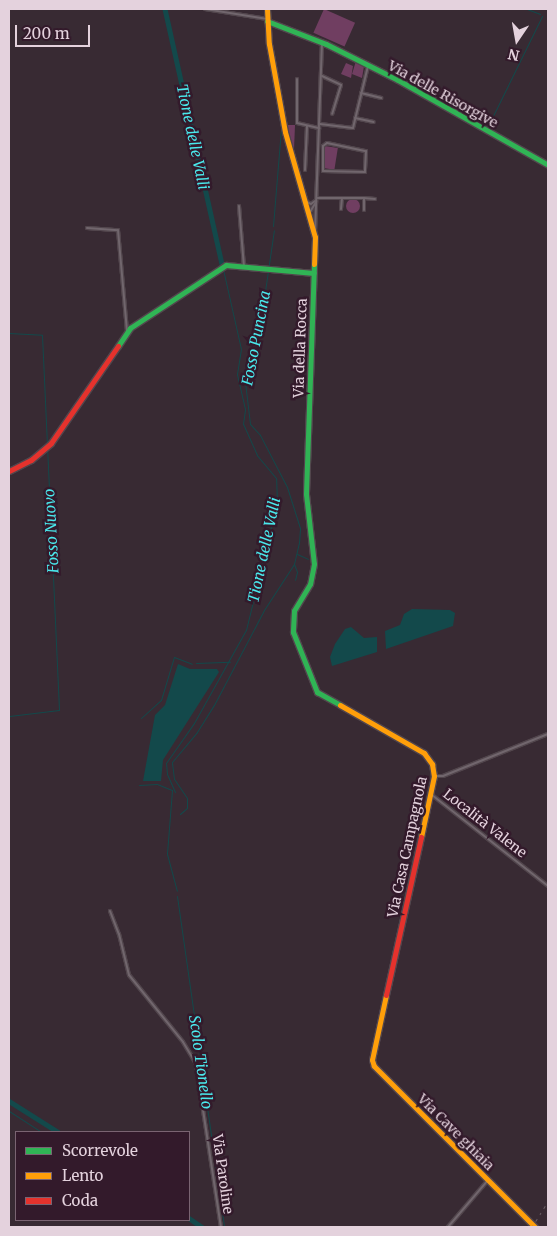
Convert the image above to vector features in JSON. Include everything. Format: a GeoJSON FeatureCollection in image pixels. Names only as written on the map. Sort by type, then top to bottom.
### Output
{"type":"FeatureCollection","features":[{"type":"Feature","properties":{"kind":"street"},"geometry":{"type":"LineString","coordinates":[[205,9],[269,22]]}},
{"type":"Feature","properties":{"kind":"street","name":"Via della Rocca"},"geometry":{"type":"LineString","coordinates":[[267,9],[268,30],[285,132],[315,233],[306,494],[314,564],[310,584],[296,605],[292,623],[312,686]]}},
{"type":"Feature","properties":{"kind":"street","name":"Via delle Risorgive"},"geometry":{"type":"LineString","coordinates":[[269,22],[324,43],[368,65],[548,165]]}},
{"type":"Feature","properties":{"kind":"street"},"geometry":{"type":"LineString","coordinates":[[315,233],[322,51],[324,43]]}},
{"type":"Feature","properties":{"kind":"street"},"geometry":{"type":"LineString","coordinates":[[322,51],[324,43]]}},
{"type":"Feature","properties":{"kind":"street"},"geometry":{"type":"LineString","coordinates":[[320,124],[349,129],[355,118],[368,65]]}},
{"type":"Feature","properties":{"kind":"street"},"geometry":{"type":"LineString","coordinates":[[322,76],[341,84],[332,114]]}},
{"type":"Feature","properties":{"kind":"street"},"geometry":{"type":"LineString","coordinates":[[297,79],[296,122],[319,128]]}},
{"type":"Feature","properties":{"kind":"street"},"geometry":{"type":"LineString","coordinates":[[361,93],[381,98]]}},
{"type":"Feature","properties":{"kind":"street"},"geometry":{"type":"LineString","coordinates":[[355,118],[374,122]]}},
{"type":"Feature","properties":{"kind":"street"},"geometry":{"type":"LineString","coordinates":[[305,170],[307,126]]}},
{"type":"Feature","properties":{"kind":"street"},"geometry":{"type":"LineString","coordinates":[[327,143],[368,153],[364,174],[325,172],[323,158],[323,146],[327,143]]}},
{"type":"Feature","properties":{"kind":"street"},"geometry":{"type":"LineString","coordinates":[[318,158],[323,158]]}},
{"type":"Feature","properties":{"kind":"street"},"geometry":{"type":"LineString","coordinates":[[317,194],[326,197],[375,199]]}},
{"type":"Feature","properties":{"kind":"street"},"geometry":{"type":"LineString","coordinates":[[307,202],[312,204],[317,199],[326,197]]}},
{"type":"Feature","properties":{"kind":"street"},"geometry":{"type":"LineString","coordinates":[[342,198],[342,209]]}},
{"type":"Feature","properties":{"kind":"street"},"geometry":{"type":"LineString","coordinates":[[364,198],[364,210]]}},
{"type":"Feature","properties":{"kind":"street"},"geometry":{"type":"LineString","coordinates":[[310,212],[317,199]]}},
{"type":"Feature","properties":{"kind":"street"},"geometry":{"type":"LineString","coordinates":[[239,206],[244,267]]}},
{"type":"Feature","properties":{"kind":"street"},"geometry":{"type":"LineString","coordinates":[[310,212],[316,208]]}},
{"type":"Feature","properties":{"kind":"street"},"geometry":{"type":"LineString","coordinates":[[87,228],[118,230],[127,331]]}},
{"type":"Feature","properties":{"kind":"street"},"geometry":{"type":"LineString","coordinates":[[9,471],[31,460],[51,443],[127,331],[206,276],[226,265],[314,273]]}},
{"type":"Feature","properties":{"kind":"street","name":"Via Casa Campagnola"},"geometry":{"type":"LineString","coordinates":[[312,686],[327,700],[424,753],[432,764],[434,776],[432,795],[374,1047]]}},
{"type":"Feature","properties":{"kind":"street"},"geometry":{"type":"LineString","coordinates":[[434,776],[443,776],[548,734]]}},
{"type":"Feature","properties":{"kind":"street","name":"Località Valene"},"geometry":{"type":"LineString","coordinates":[[432,795],[548,886]]}},
{"type":"Feature","properties":{"kind":"street","name":"Via Paroline"},"geometry":{"type":"LineString","coordinates":[[110,911],[119,934],[129,975],[183,1042],[196,1064],[221,1227]]}},
{"type":"Feature","properties":{"kind":"street","name":"Via Cave ghiaia"},"geometry":{"type":"LineString","coordinates":[[374,1047],[374,1066],[535,1227]]}},
{"type":"Feature","properties":{"kind":"street"},"geometry":{"type":"LineString","coordinates":[[448,1227],[488,1180]]}},
{"type":"Feature","properties":{"kind":"shaded area"},"geometry":{"type":"Polygon","coordinates":[[[324,9],[355,23],[344,47],[313,33],[324,9]]]}},
{"type":"Feature","properties":{"kind":"shaded area"},"geometry":{"type":"Polygon","coordinates":[[[356,61],[364,66],[362,78],[352,74],[356,61]]]}},
{"type":"Feature","properties":{"kind":"shaded area"},"geometry":{"type":"Polygon","coordinates":[[[346,63],[353,66],[351,78],[341,74],[346,63]]]}},
{"type":"Feature","properties":{"kind":"shaded area"},"geometry":{"type":"Polygon","coordinates":[[[286,125],[295,125],[294,150],[292,150],[286,125]]]}},
{"type":"Feature","properties":{"kind":"shaded area"},"geometry":{"type":"Polygon","coordinates":[[[325,146],[338,148],[334,170],[322,168],[325,146]]]}},
{"type":"Feature","properties":{"kind":"shaded area"},"geometry":{"type":"Polygon","coordinates":[[[353,199],[358,201],[360,206],[358,211],[353,213],[348,211],[346,206],[348,201],[353,199]]]}},
{"type":"Feature","properties":{"kind":"water"},"geometry":{"type":"Polygon","coordinates":[[[412,609],[450,610],[455,613],[453,626],[386,649],[385,631],[400,625],[404,614],[412,609]]]}},
{"type":"Feature","properties":{"kind":"water"},"geometry":{"type":"Polygon","coordinates":[[[351,627],[364,638],[377,637],[377,652],[332,666],[330,657],[335,644],[345,629],[351,627]]]}},
{"type":"Feature","properties":{"kind":"water"},"geometry":{"type":"Polygon","coordinates":[[[178,664],[190,669],[217,669],[219,672],[163,760],[161,781],[143,781],[155,715],[165,705],[178,664]]]}},
{"type":"Feature","properties":{"kind":"waterway","name":"Tione delle Valli"},"geometry":{"type":"LineString","coordinates":[[165,9],[222,265]]}},
{"type":"Feature","properties":{"kind":"waterway","name":"Fosso Puncina"},"geometry":{"type":"LineString","coordinates":[[265,9],[271,62]]}},
{"type":"Feature","properties":{"kind":"waterway"},"geometry":{"type":"LineString","coordinates":[[527,9],[540,14]]}},
{"type":"Feature","properties":{"kind":"waterway"},"geometry":{"type":"LineString","coordinates":[[487,128],[542,16]]}},
{"type":"Feature","properties":{"kind":"waterway","name":"Fosso Puncina"},"geometry":{"type":"LineString","coordinates":[[273,226],[281,128],[274,81]]}},
{"type":"Feature","properties":{"kind":"waterway"},"geometry":{"type":"LineString","coordinates":[[485,131],[548,168]]}},
{"type":"Feature","properties":{"kind":"waterway","name":"Fosso Puncina"},"geometry":{"type":"LineString","coordinates":[[180,814],[187,808],[187,798],[174,779],[172,762],[197,732],[214,705],[264,610],[294,564],[299,543],[300,528],[287,487],[260,435],[250,424],[245,382],[256,353],[274,230]]}},
{"type":"Feature","properties":{"kind":"waterway","name":"Tione delle Valli"},"geometry":{"type":"LineString","coordinates":[[175,792],[167,774],[166,763],[194,723],[246,630],[277,503],[276,478],[257,455],[243,424],[245,409],[237,374],[241,349],[223,269]]}},
{"type":"Feature","properties":{"kind":"waterway","name":"Fosso Nuovo"},"geometry":{"type":"LineString","coordinates":[[9,333],[42,335],[59,710],[9,716]]}},
{"type":"Feature","properties":{"kind":"waterway","name":"Fosso Puncina"},"geometry":{"type":"LineString","coordinates":[[297,554],[308,559]]}},
{"type":"Feature","properties":{"kind":"waterway","name":"Fosso Puncina"},"geometry":{"type":"LineString","coordinates":[[294,564],[297,572],[295,580]]}},
{"type":"Feature","properties":{"kind":"waterway","name":"Tione delle Valli"},"geometry":{"type":"LineString","coordinates":[[141,718],[161,700],[174,657],[192,664]]}},
{"type":"Feature","properties":{"kind":"waterway","name":"Tione delle Valli"},"geometry":{"type":"LineString","coordinates":[[196,663],[230,662]]}},
{"type":"Feature","properties":{"kind":"waterway","name":"Scolo Tionello"},"geometry":{"type":"LineString","coordinates":[[139,785],[157,784],[172,790],[167,854],[177,891]]}},
{"type":"Feature","properties":{"kind":"waterway","name":"Scolo Tionello"},"geometry":{"type":"LineString","coordinates":[[177,896],[224,1227]]}},
{"type":"Feature","properties":{"kind":"waterway"},"geometry":{"type":"LineString","coordinates":[[9,1101],[56,1131]]}},
{"type":"Feature","properties":{"kind":"waterway"},"geometry":{"type":"LineString","coordinates":[[9,1111],[39,1131]]}},
{"type":"Feature","properties":{"kind":"waterway"},"geometry":{"type":"LineString","coordinates":[[190,1219],[202,1227]]}},
{"type":"Feature","properties":{"kind":"railway"},"geometry":{"type":"LineString","coordinates":[[532,1227],[548,1201]]}},
{"type":"Feature","properties":{"kind":"traffic: fast"},"geometry":{"type":"LineString","coordinates":[[267,21],[326,44],[398,80],[548,165]]}},
{"type":"Feature","properties":{"kind":"traffic: fast"},"geometry":{"type":"LineString","coordinates":[[314,264],[306,494],[314,564],[310,584],[294,611],[293,632],[317,692],[340,705]]}},
{"type":"Feature","properties":{"kind":"traffic: fast"},"geometry":{"type":"LineString","coordinates":[[118,346],[130,328],[226,265],[314,273]]}},
{"type":"Feature","properties":{"kind":"traffic: slow"},"geometry":{"type":"LineString","coordinates":[[267,9],[269,44],[285,132],[315,237],[314,264]]}},
{"type":"Feature","properties":{"kind":"traffic: slow"},"geometry":{"type":"LineString","coordinates":[[340,705],[424,753],[432,764],[434,776],[421,837]]}},
{"type":"Feature","properties":{"kind":"traffic: slow"},"geometry":{"type":"LineString","coordinates":[[386,995],[372,1060],[374,1066],[535,1227]]}},
{"type":"Feature","properties":{"kind":"traffic: jam"},"geometry":{"type":"LineString","coordinates":[[9,471],[31,460],[51,443],[118,346]]}},
{"type":"Feature","properties":{"kind":"traffic: jam"},"geometry":{"type":"LineString","coordinates":[[386,995],[421,837]]}}]}
